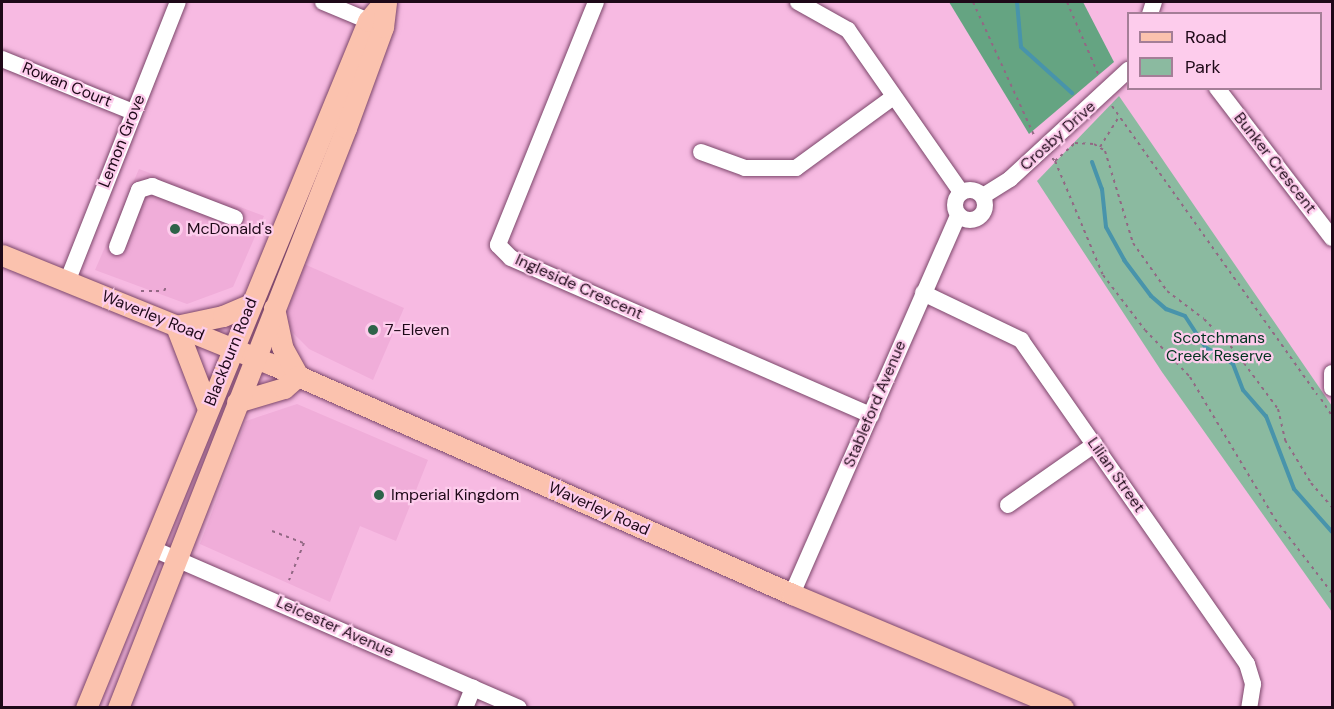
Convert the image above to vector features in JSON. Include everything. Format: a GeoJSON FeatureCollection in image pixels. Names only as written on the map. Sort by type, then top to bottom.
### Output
{"type":"FeatureCollection","features":[{"type":"Feature","properties":{"kind":"main road","name":"Blackburn Road"},"geometry":{"type":"LineString","coordinates":[[118,708],[300,243],[352,85],[385,2]]}},
{"type":"Feature","properties":{"kind":"main road","name":"Blackburn Road"},"geometry":{"type":"LineString","coordinates":[[86,708],[278,234],[352,85]]}},
{"type":"Feature","properties":{"kind":"main road"},"geometry":{"type":"LineString","coordinates":[[278,234],[300,243]]}},
{"type":"Feature","properties":{"kind":"main road","name":"Waverley Road"},"geometry":{"type":"LineString","coordinates":[[2,255],[255,357],[792,594],[1063,708]]}},
{"type":"Feature","properties":{"kind":"main road"},"geometry":{"type":"LineString","coordinates":[[208,409],[176,326],[223,316],[251,304]]}},
{"type":"Feature","properties":{"kind":"main road"},"geometry":{"type":"LineString","coordinates":[[237,402],[284,388],[298,376],[282,347],[274,307]]}},
{"type":"Feature","properties":{"kind":"street","name":"Lemon Grove"},"geometry":{"type":"LineString","coordinates":[[67,282],[178,2]]}},
{"type":"Feature","properties":{"kind":"street"},"geometry":{"type":"LineString","coordinates":[[323,2],[376,24]]}},
{"type":"Feature","properties":{"kind":"street","name":"Ingleside Crescent"},"geometry":{"type":"LineString","coordinates":[[596,2],[498,245],[511,258],[871,415]]}},
{"type":"Feature","properties":{"kind":"street"},"geometry":{"type":"LineString","coordinates":[[798,2],[848,30],[892,98],[961,192]]}},
{"type":"Feature","properties":{"kind":"street","name":"Rowan Court"},"geometry":{"type":"LineString","coordinates":[[2,59],[133,112]]}},
{"type":"Feature","properties":{"kind":"street","name":"Crosby Drive"},"geometry":{"type":"LineString","coordinates":[[983,196],[1049,155],[1127,71]]}},
{"type":"Feature","properties":{"kind":"street","name":"Bunker Crescent"},"geometry":{"type":"LineString","coordinates":[[1218,90],[1332,238]]}},
{"type":"Feature","properties":{"kind":"street"},"geometry":{"type":"LineString","coordinates":[[701,152],[745,168],[796,168],[892,98]]}},
{"type":"Feature","properties":{"kind":"street"},"geometry":{"type":"LineString","coordinates":[[117,247],[139,190],[152,186],[235,218]]}},
{"type":"Feature","properties":{"kind":"street"},"geometry":{"type":"LineString","coordinates":[[971,189],[983,196],[986,206],[978,218],[968,220],[958,214],[955,205],[961,192],[971,189]]}},
{"type":"Feature","properties":{"kind":"street","name":"Stableford Avenue"},"geometry":{"type":"LineString","coordinates":[[792,594],[958,214]]}},
{"type":"Feature","properties":{"kind":"street","name":"Lilian Street"},"geometry":{"type":"LineString","coordinates":[[923,293],[1021,340],[1247,664],[1253,684],[1249,708]]}},
{"type":"Feature","properties":{"kind":"street"},"geometry":{"type":"LineString","coordinates":[[1332,373],[1332,388]]}},
{"type":"Feature","properties":{"kind":"street"},"geometry":{"type":"LineString","coordinates":[[1008,505],[1095,444]]}},
{"type":"Feature","properties":{"kind":"street","name":"Leicester Avenue"},"geometry":{"type":"LineString","coordinates":[[151,549],[519,708]]}},
{"type":"Feature","properties":{"kind":"street"},"geometry":{"type":"LineString","coordinates":[[465,708],[473,688]]}},
{"type":"Feature","properties":{"kind":"path"},"geometry":{"type":"LineString","coordinates":[[973,2],[982,30],[1049,155],[1103,275],[1145,330],[1190,376],[1275,519],[1332,594]]}},
{"type":"Feature","properties":{"kind":"path"},"geometry":{"type":"LineString","coordinates":[[1067,2],[1105,93],[1119,117],[1332,416]]}},
{"type":"Feature","properties":{"kind":"path"},"geometry":{"type":"LineString","coordinates":[[1100,147],[1119,117]]}},
{"type":"Feature","properties":{"kind":"path"},"geometry":{"type":"LineString","coordinates":[[1049,155],[1075,143],[1100,147]]}},
{"type":"Feature","properties":{"kind":"path"},"geometry":{"type":"LineString","coordinates":[[1100,147],[1133,243],[1167,291],[1204,319],[1235,351],[1278,409],[1285,440],[1311,483],[1332,507]]}},
{"type":"Feature","properties":{"kind":"path"},"geometry":{"type":"LineString","coordinates":[[141,291],[164,291],[166,287]]}},
{"type":"Feature","properties":{"kind":"path"},"geometry":{"type":"LineString","coordinates":[[272,531],[304,543],[290,580]]}},
{"type":"Feature","properties":{"kind":"shaded area"},"geometry":{"type":"Polygon","coordinates":[[[139,169],[264,216],[233,287],[187,304],[95,270],[139,169]]]}},
{"type":"Feature","properties":{"kind":"shaded area","name":"7-Eleven"},"geometry":{"type":"Polygon","coordinates":[[[304,264],[404,308],[373,380],[309,349],[293,333],[285,317],[304,264]]]}},
{"type":"Feature","properties":{"kind":"shaded area"},"geometry":{"type":"Polygon","coordinates":[[[297,404],[428,460],[396,541],[360,526],[330,602],[200,544],[246,421],[297,404]]]}},
{"type":"Feature","properties":{"kind":"green space"},"geometry":{"type":"Polygon","coordinates":[[[949,2],[1083,2],[1114,62],[1029,134],[949,2]]]}},
{"type":"Feature","properties":{"kind":"green space","name":"Scotchmans Creek Reserve"},"geometry":{"type":"Polygon","coordinates":[[[1119,96],[1332,406],[1332,612],[1162,372],[1037,181],[1119,96]]]}},
{"type":"Feature","properties":{"kind":"waterway"},"geometry":{"type":"LineString","coordinates":[[1017,2],[1021,47],[1072,93]]}},
{"type":"Feature","properties":{"kind":"waterway"},"geometry":{"type":"LineString","coordinates":[[1092,162],[1102,189],[1106,227],[1124,260],[1151,296],[1166,309],[1185,316],[1205,347],[1233,364],[1243,390],[1266,416],[1294,489],[1332,532]]}},
{"type":"Feature","properties":{"kind":"place","name":"McDonald's"},"geometry":{"type":"Point","coordinates":[175,229]}},
{"type":"Feature","properties":{"kind":"place","name":"7-Eleven"},"geometry":{"type":"Point","coordinates":[373,330]}},
{"type":"Feature","properties":{"kind":"place","name":"Imperial Kingdom"},"geometry":{"type":"Point","coordinates":[379,495]}}]}
